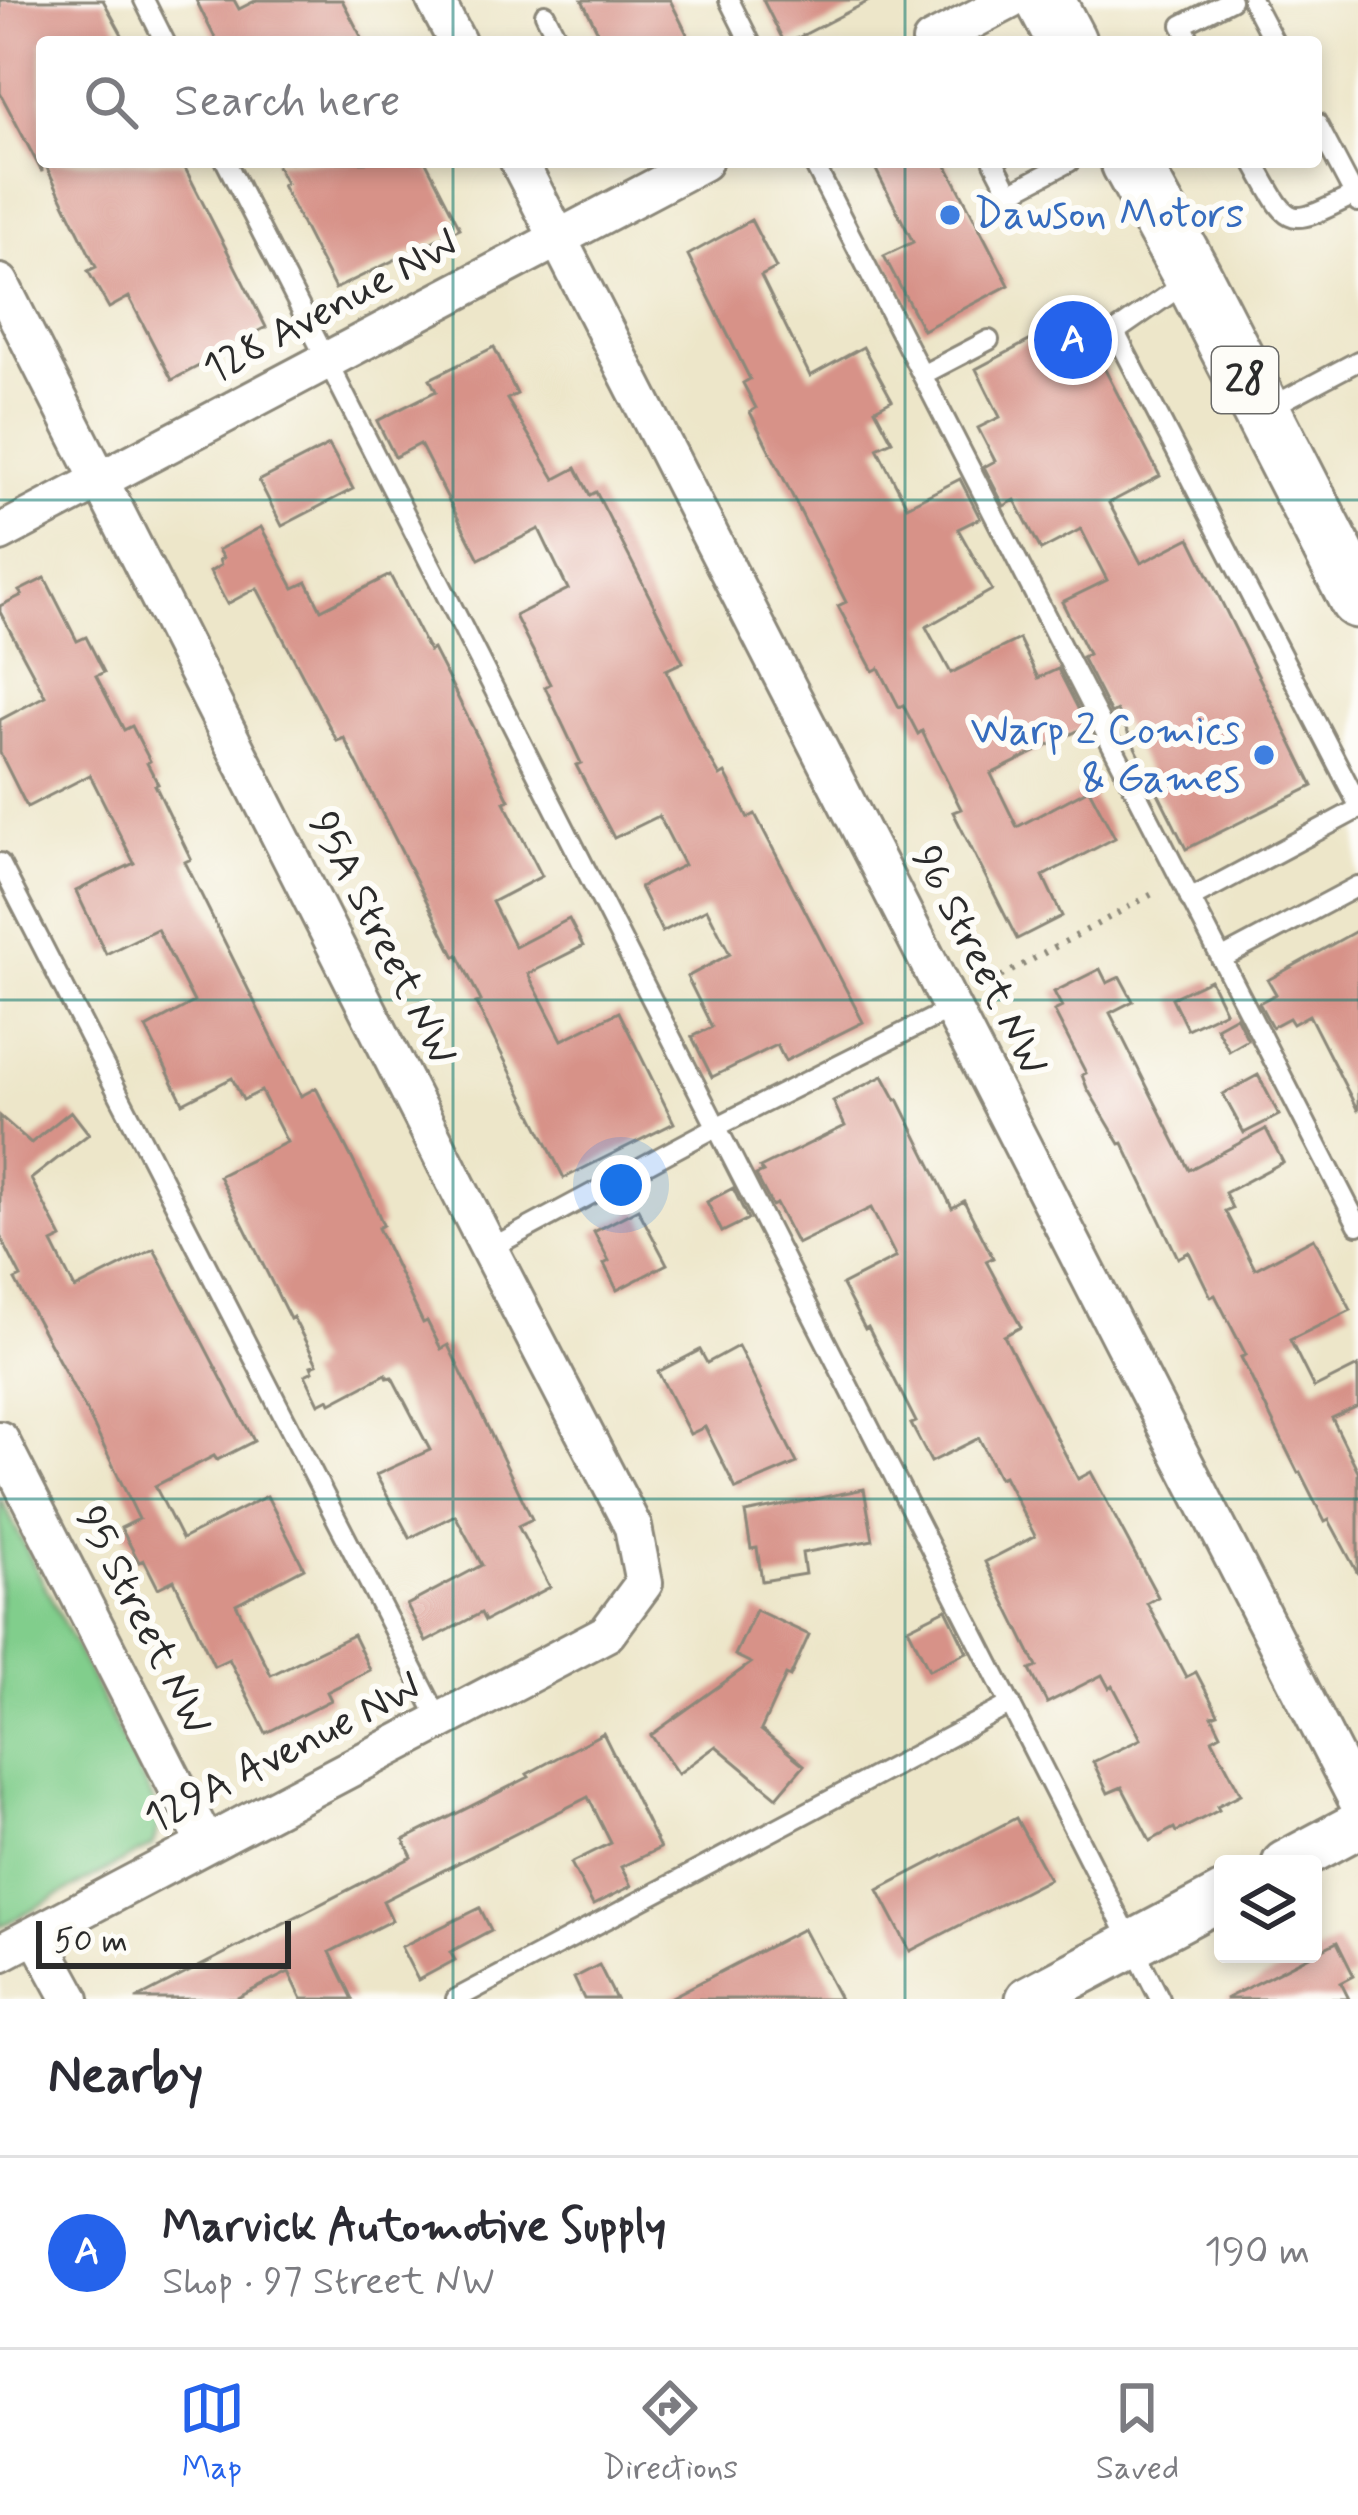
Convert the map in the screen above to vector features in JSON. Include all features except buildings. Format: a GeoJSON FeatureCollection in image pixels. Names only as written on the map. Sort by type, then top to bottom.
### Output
{"type":"FeatureCollection","features":[{"type":"Feature","properties":{"kind":"main road","name":"28"},"geometry":{"type":"LineString","coordinates":[[1133,168],[1358,599]]}},
{"type":"Feature","properties":{"kind":"street"},"geometry":{"type":"LineString","coordinates":[[435,0],[454,36]]}},
{"type":"Feature","properties":{"kind":"street"},"geometry":{"type":"LineString","coordinates":[[952,36],[1042,11]]}},
{"type":"Feature","properties":{"kind":"street","name":"96 Street NW"},"geometry":{"type":"LineString","coordinates":[[522,168],[1358,1802]]}},
{"type":"Feature","properties":{"kind":"street","name":"128 Avenue NW"},"geometry":{"type":"LineString","coordinates":[[0,533],[692,168]]}},
{"type":"Feature","properties":{"kind":"street","name":"95A Street NW"},"geometry":{"type":"LineString","coordinates":[[0,283],[633,1527],[644,1583],[608,1634]]}},
{"type":"Feature","properties":{"kind":"street","name":"95 Street NW"},"geometry":{"type":"LineString","coordinates":[[0,1440],[206,1844]]}},
{"type":"Feature","properties":{"kind":"street","name":"129A Avenue NW"},"geometry":{"type":"LineString","coordinates":[[0,1953],[608,1634]]}},
{"type":"Feature","properties":{"kind":"street"},"geometry":{"type":"LineString","coordinates":[[1302,1855],[1358,1826]]}},
{"type":"Feature","properties":{"kind":"street"},"geometry":{"type":"LineString","coordinates":[[1029,1999],[1214,1901]]}},
{"type":"Feature","properties":{"kind":"street"},"geometry":{"type":"LineString","coordinates":[[36,1935],[71,1999]]}},
{"type":"Feature","properties":{"kind":"lane"},"geometry":{"type":"LineString","coordinates":[[144,0],[162,36]]}},
{"type":"Feature","properties":{"kind":"lane"},"geometry":{"type":"LineString","coordinates":[[729,0],[741,36]]}},
{"type":"Feature","properties":{"kind":"lane"},"geometry":{"type":"LineString","coordinates":[[1188,36],[1183,25],[1231,0]]}},
{"type":"Feature","properties":{"kind":"lane"},"geometry":{"type":"LineString","coordinates":[[1252,0],[1271,36]]}},
{"type":"Feature","properties":{"kind":"lane"},"geometry":{"type":"LineString","coordinates":[[545,14],[557,36]]}},
{"type":"Feature","properties":{"kind":"lane"},"geometry":{"type":"LineString","coordinates":[[1257,168],[1288,216],[1306,219],[1356,199],[1322,135]]}},
{"type":"Feature","properties":{"kind":"lane"},"geometry":{"type":"LineString","coordinates":[[229,168],[1160,1999]]}},
{"type":"Feature","properties":{"kind":"lane"},"geometry":{"type":"LineString","coordinates":[[816,168],[1358,1225]]}},
{"type":"Feature","properties":{"kind":"lane"},"geometry":{"type":"LineString","coordinates":[[997,168],[1010,193],[1058,168]]}},
{"type":"Feature","properties":{"kind":"lane"},"geometry":{"type":"LineString","coordinates":[[1190,898],[1358,807],[1115,332],[1193,277]]}},
{"type":"Feature","properties":{"kind":"lane"},"geometry":{"type":"LineString","coordinates":[[922,375],[988,340]]}},
{"type":"Feature","properties":{"kind":"lane"},"geometry":{"type":"LineString","coordinates":[[1262,412],[1358,361]]}},
{"type":"Feature","properties":{"kind":"lane"},"geometry":{"type":"LineString","coordinates":[[0,863],[441,1723]]}},
{"type":"Feature","properties":{"kind":"lane"},"geometry":{"type":"LineString","coordinates":[[1221,959],[1358,886]]}},
{"type":"Feature","properties":{"kind":"lane"},"geometry":{"type":"LineString","coordinates":[[489,1249],[718,1126],[953,1008]]}},
{"type":"Feature","properties":{"kind":"lane"},"geometry":{"type":"LineString","coordinates":[[456,1999],[1010,1704]]}},
{"type":"Feature","properties":{"kind":"path"},"geometry":{"type":"LineString","coordinates":[[953,1008],[979,988],[1180,879]]}},
{"type":"Feature","properties":{"kind":"green space"},"geometry":{"type":"Polygon","coordinates":[[[0,1497],[162,1818],[152,1846],[0,1927],[0,1497]]]}},
{"type":"Feature","properties":{"kind":"place","name":"Dawson Motors"},"geometry":{"type":"Point","coordinates":[950,215]}},
{"type":"Feature","properties":{"kind":"place","name":"Marvick Automotive Supply"},"geometry":{"type":"Point","coordinates":[1073,340]}},
{"type":"Feature","properties":{"kind":"place","name":"Warp 2 Comics & Games"},"geometry":{"type":"Point","coordinates":[1264,755]}}]}
